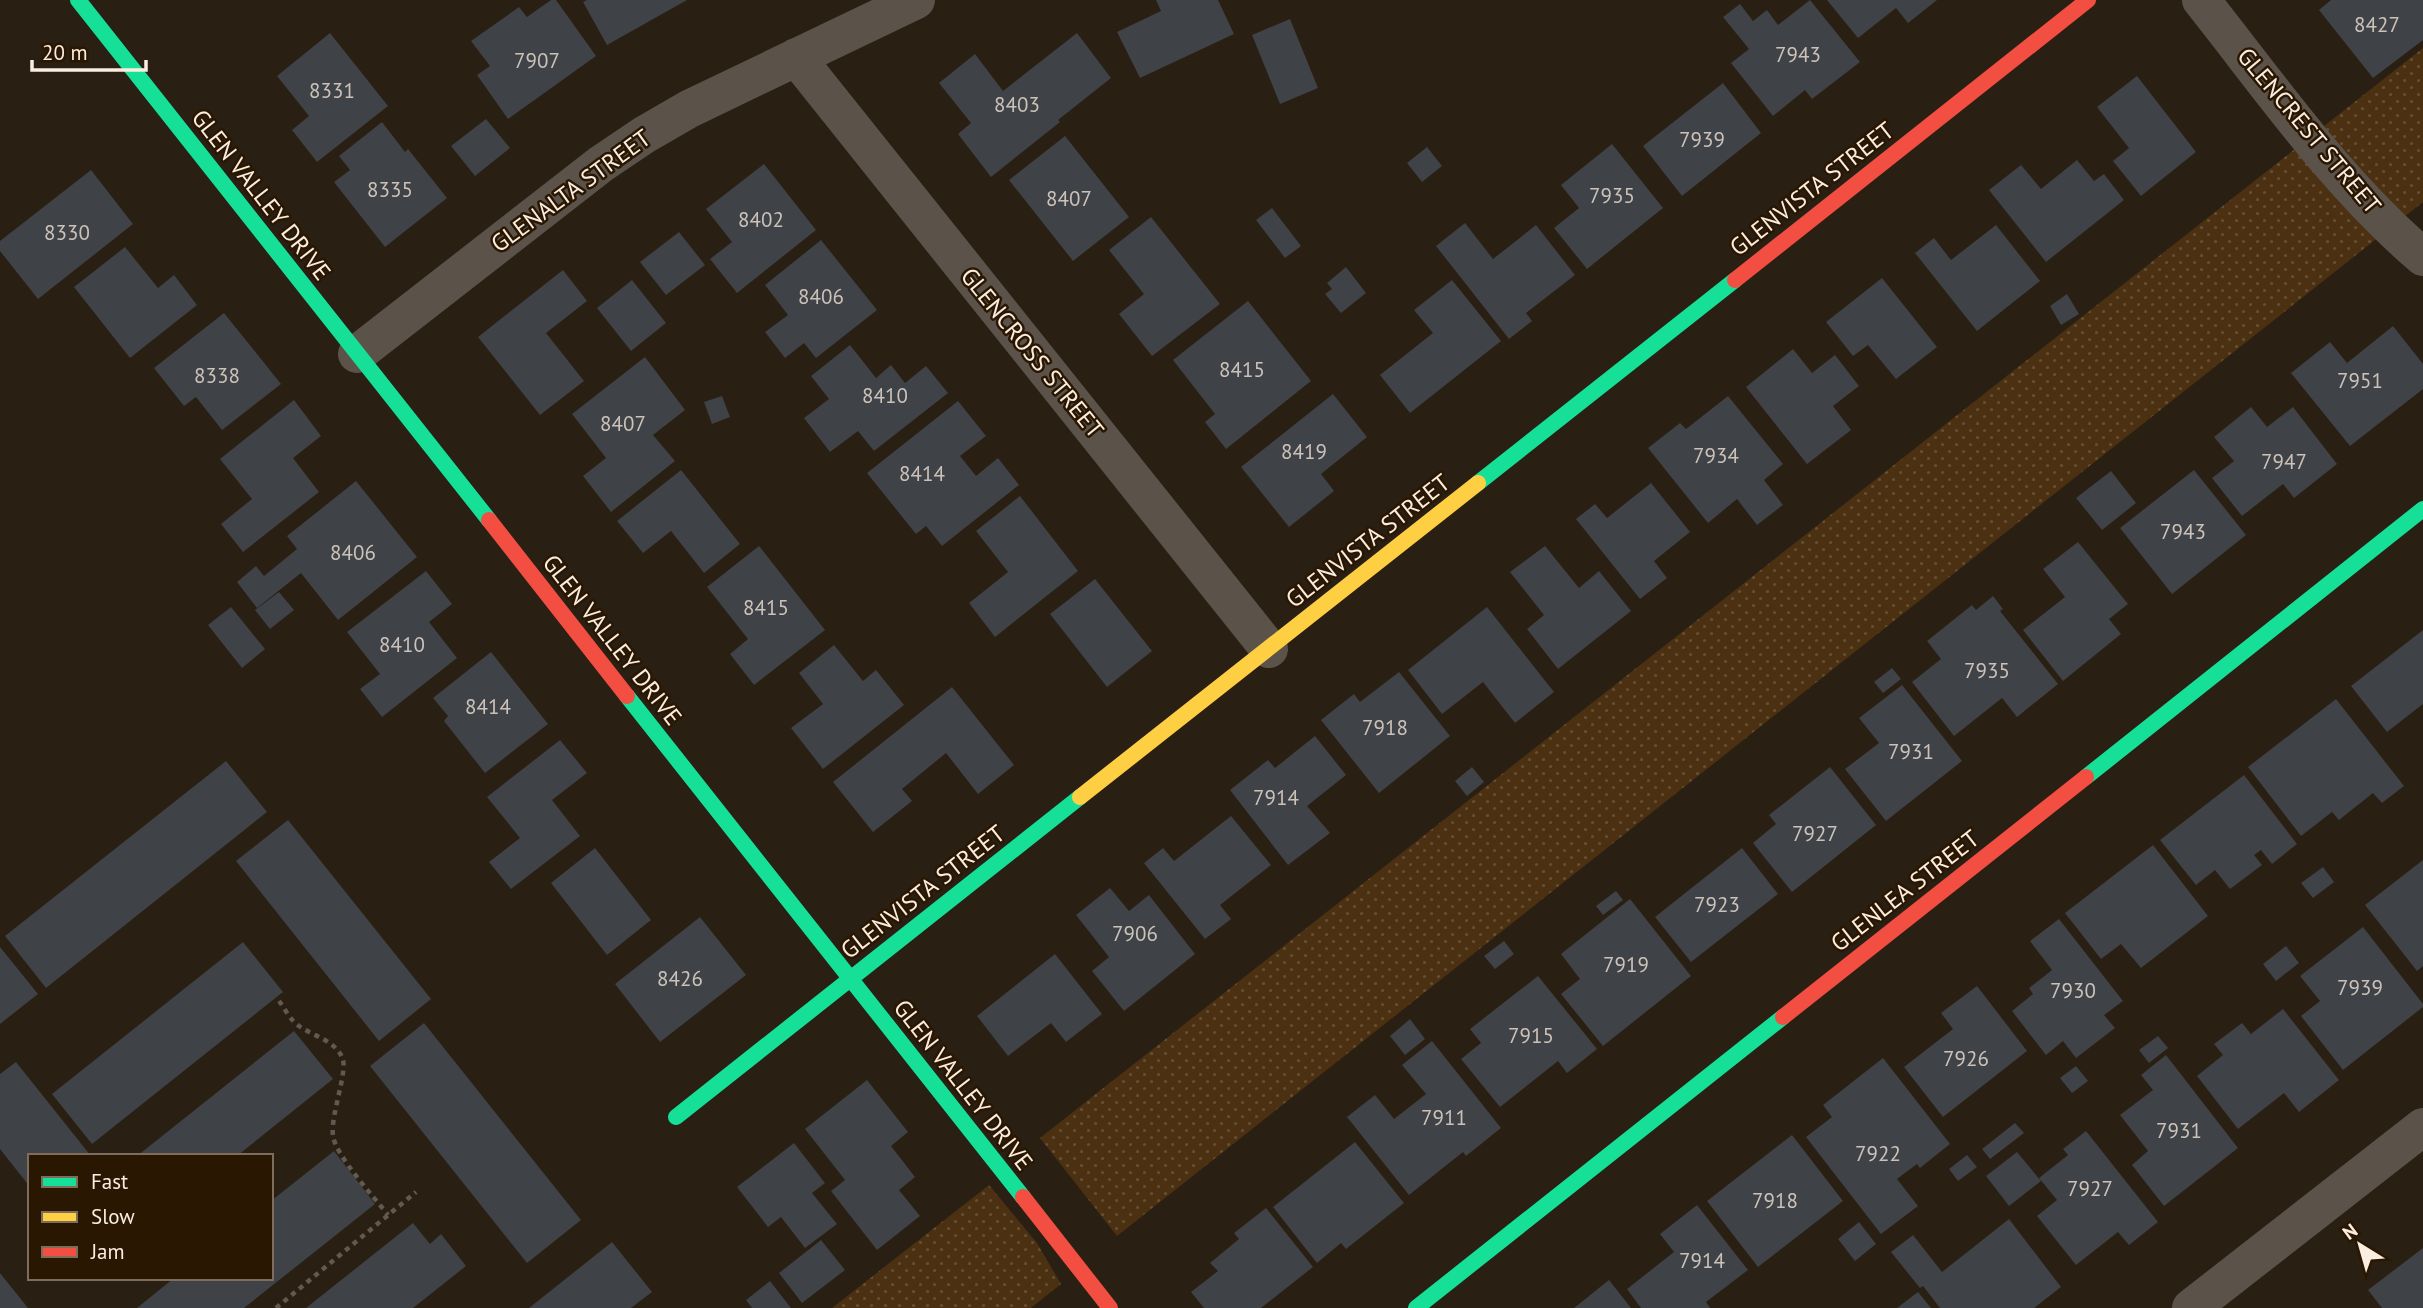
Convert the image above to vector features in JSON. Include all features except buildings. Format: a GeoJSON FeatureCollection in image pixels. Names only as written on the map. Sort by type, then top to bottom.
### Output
{"type":"FeatureCollection","features":[{"type":"Feature","properties":{"kind":"street","name":"GLEN VALLEY DRIVE"},"geometry":{"type":"LineString","coordinates":[[78,0],[1110,1308]]}},
{"type":"Feature","properties":{"kind":"street","name":"GLENALTA STREET"},"geometry":{"type":"LineString","coordinates":[[357,354],[601,164],[689,109],[916,0]]}},
{"type":"Feature","properties":{"kind":"street","name":"GLENVISTA STREET"},"geometry":{"type":"LineString","coordinates":[[676,1118],[2088,0]]}},
{"type":"Feature","properties":{"kind":"street","name":"GLENCREST STREET"},"geometry":{"type":"LineString","coordinates":[[2201,0],[2333,167],[2394,232],[2423,257]]}},
{"type":"Feature","properties":{"kind":"street","name":"GLENCROSS STREET"},"geometry":{"type":"LineString","coordinates":[[796,57],[1269,649]]}},
{"type":"Feature","properties":{"kind":"street","name":"GLENLEA STREET"},"geometry":{"type":"LineString","coordinates":[[1416,1308],[2423,509]]}},
{"type":"Feature","properties":{"kind":"street"},"geometry":{"type":"LineString","coordinates":[[2191,1308],[2423,1128]]}},
{"type":"Feature","properties":{"kind":"path"},"geometry":{"type":"LineString","coordinates":[[279,1001],[298,1025],[332,1045],[341,1054],[345,1069],[335,1106],[333,1136],[338,1151],[388,1215]]}},
{"type":"Feature","properties":{"kind":"path"},"geometry":{"type":"LineString","coordinates":[[276,1308],[416,1192]]}},
{"type":"Feature","properties":{"kind":"shaded area"},"geometry":{"type":"Polygon","coordinates":[[[2423,48],[2423,202],[1117,1236],[1040,1138],[2423,48]]]}},
{"type":"Feature","properties":{"kind":"shaded area"},"geometry":{"type":"Polygon","coordinates":[[[989,1185],[1037,1243],[1061,1284],[1031,1308],[832,1308],[989,1185]]]}},
{"type":"Feature","properties":{"kind":"traffic: fast"},"geometry":{"type":"LineString","coordinates":[[78,0],[489,520]]}},
{"type":"Feature","properties":{"kind":"traffic: fast"},"geometry":{"type":"LineString","coordinates":[[1478,483],[1735,280]]}},
{"type":"Feature","properties":{"kind":"traffic: fast"},"geometry":{"type":"LineString","coordinates":[[2086,777],[2423,509]]}},
{"type":"Feature","properties":{"kind":"traffic: fast"},"geometry":{"type":"LineString","coordinates":[[627,696],[1023,1197]]}},
{"type":"Feature","properties":{"kind":"traffic: fast"},"geometry":{"type":"LineString","coordinates":[[676,1117],[1080,797]]}},
{"type":"Feature","properties":{"kind":"traffic: fast"},"geometry":{"type":"LineString","coordinates":[[1416,1308],[1783,1017]]}},
{"type":"Feature","properties":{"kind":"traffic: slow"},"geometry":{"type":"LineString","coordinates":[[1080,797],[1478,483]]}},
{"type":"Feature","properties":{"kind":"traffic: jam"},"geometry":{"type":"LineString","coordinates":[[1735,280],[2088,0]]}},
{"type":"Feature","properties":{"kind":"traffic: jam"},"geometry":{"type":"LineString","coordinates":[[489,520],[627,696]]}},
{"type":"Feature","properties":{"kind":"traffic: jam"},"geometry":{"type":"LineString","coordinates":[[1783,1017],[2086,777]]}},
{"type":"Feature","properties":{"kind":"traffic: jam"},"geometry":{"type":"LineString","coordinates":[[1023,1197],[1110,1308]]}}]}
